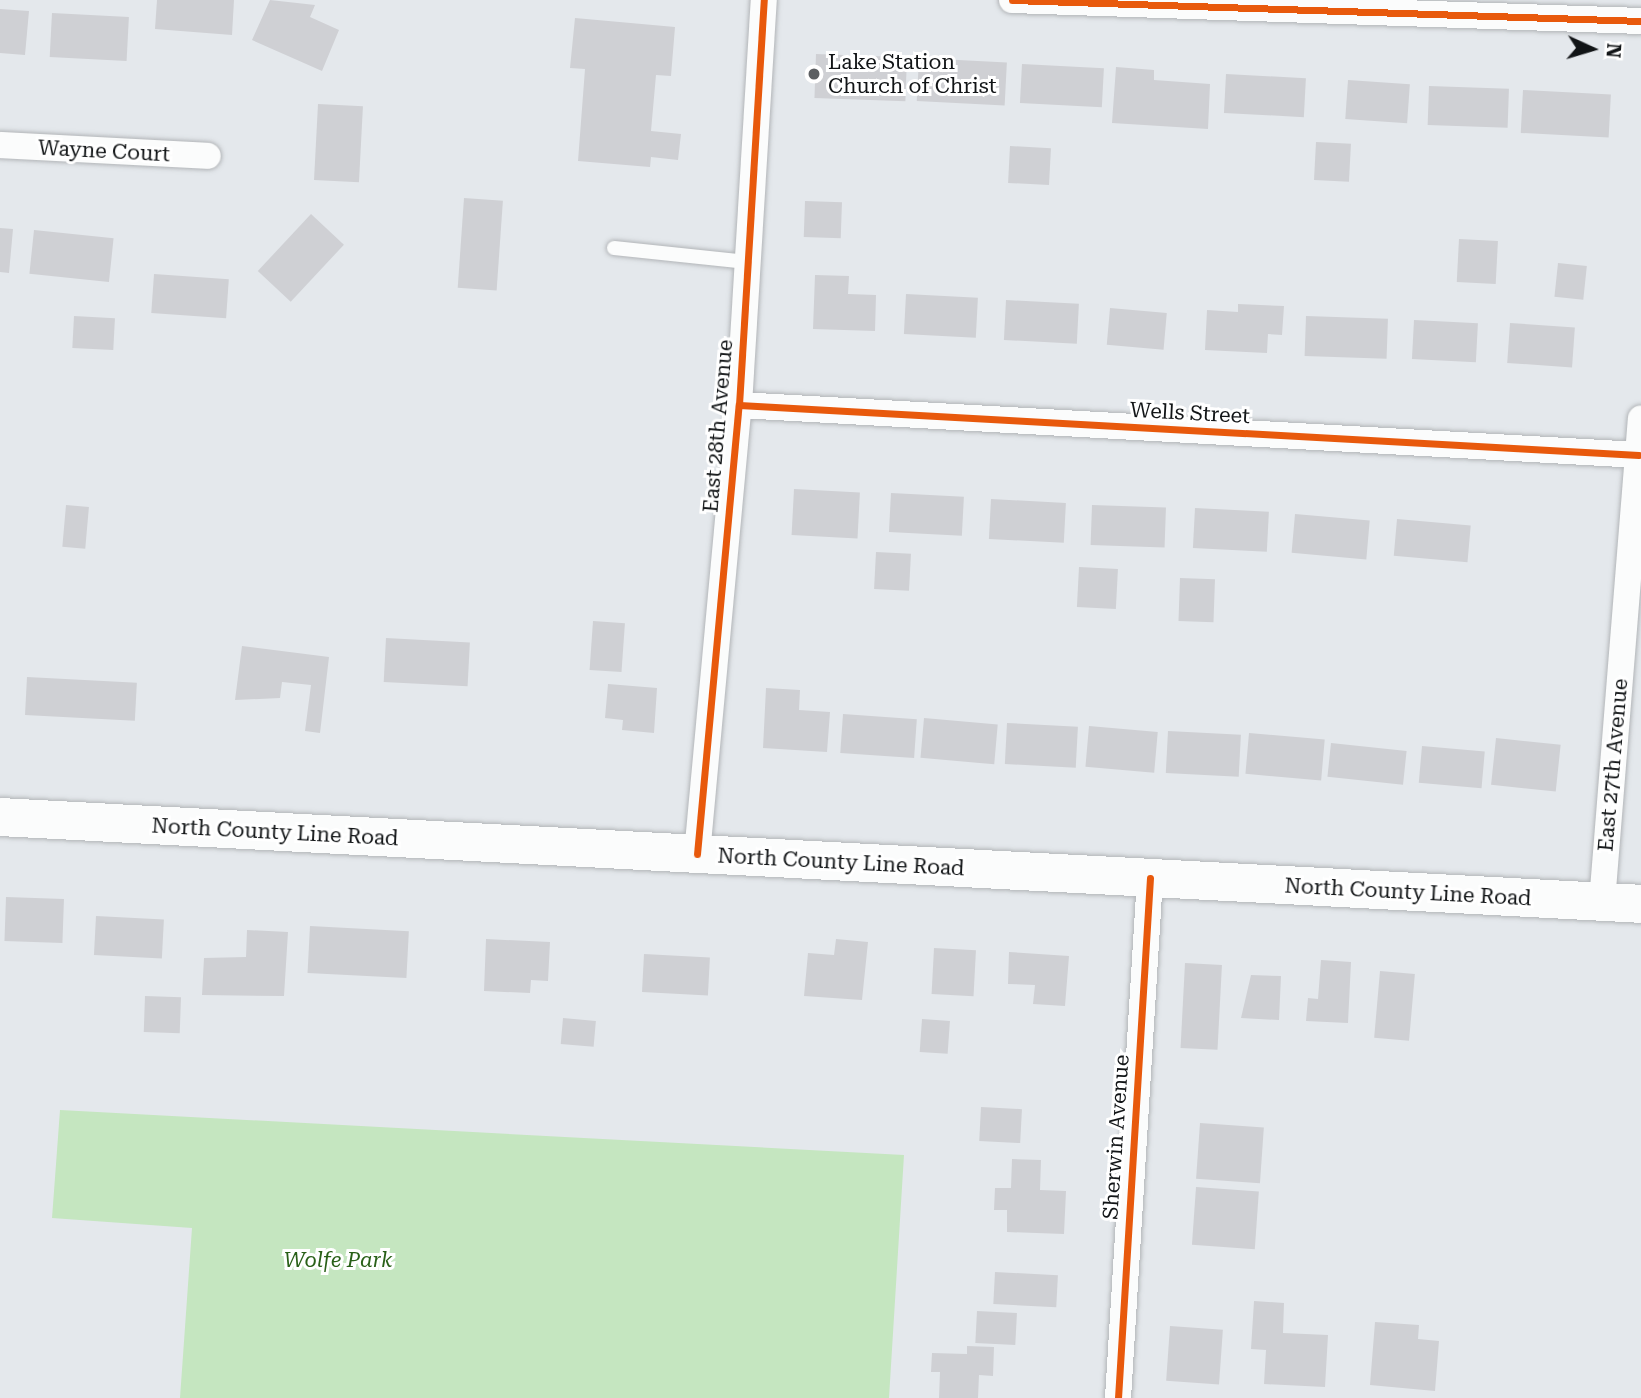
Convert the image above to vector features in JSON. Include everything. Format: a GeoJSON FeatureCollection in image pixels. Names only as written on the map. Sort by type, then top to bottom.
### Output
{"type":"FeatureCollection","features":[{"type":"Feature","properties":{"kind":"main road","name":"North County Line Road"},"geometry":{"type":"LineString","coordinates":[[0,817],[1641,904]]}},
{"type":"Feature","properties":{"kind":"street","name":"East 28th Avenue"},"geometry":{"type":"LineString","coordinates":[[697,854],[739,405],[764,0]]}},
{"type":"Feature","properties":{"kind":"street"},"geometry":{"type":"LineString","coordinates":[[1012,0],[1641,21]]}},
{"type":"Feature","properties":{"kind":"street","name":"Wayne Court"},"geometry":{"type":"LineString","coordinates":[[0,145],[208,156]]}},
{"type":"Feature","properties":{"kind":"street","name":"Wells Street"},"geometry":{"type":"LineString","coordinates":[[739,405],[1639,455]]}},
{"type":"Feature","properties":{"kind":"street","name":"East 27th Avenue"},"geometry":{"type":"LineString","coordinates":[[1602,902],[1632,642],[1641,419]]}},
{"type":"Feature","properties":{"kind":"street","name":"Sherwin Avenue"},"geometry":{"type":"LineString","coordinates":[[1118,1398],[1150,878]]}},
{"type":"Feature","properties":{"kind":"lane"},"geometry":{"type":"LineString","coordinates":[[614,248],[747,262]]}},
{"type":"Feature","properties":{"kind":"green space","name":"Wolfe Park"},"geometry":{"type":"Polygon","coordinates":[[[60,1110],[904,1155],[889,1398],[180,1398],[192,1228],[52,1218],[60,1110]]]}},
{"type":"Feature","properties":{"kind":"building"},"geometry":{"type":"Polygon","coordinates":[[[157,0],[234,0],[232,35],[155,29],[157,0]]]}},
{"type":"Feature","properties":{"kind":"building"},"geometry":{"type":"Polygon","coordinates":[[[270,0],[315,5],[310,17],[339,30],[322,71],[252,40],[270,0]]]}},
{"type":"Feature","properties":{"kind":"building"},"geometry":{"type":"Polygon","coordinates":[[[0,9],[29,11],[25,55],[0,53],[0,9]]]}},
{"type":"Feature","properties":{"kind":"building"},"geometry":{"type":"Polygon","coordinates":[[[52,13],[129,17],[127,61],[50,57],[52,13]]]}},
{"type":"Feature","properties":{"kind":"building"},"geometry":{"type":"Polygon","coordinates":[[[575,18],[675,27],[671,76],[656,75],[651,131],[681,134],[678,160],[651,157],[650,167],[578,161],[585,69],[570,68],[575,18]]]}},
{"type":"Feature","properties":{"kind":"building"},"geometry":{"type":"Polygon","coordinates":[[[816,54],[907,57],[905,101],[814,98],[816,54]]]}},
{"type":"Feature","properties":{"kind":"building"},"geometry":{"type":"Polygon","coordinates":[[[919,58],[1007,63],[1005,106],[917,101],[919,58]]]}},
{"type":"Feature","properties":{"kind":"building"},"geometry":{"type":"Polygon","coordinates":[[[1022,64],[1104,68],[1102,107],[1020,103],[1022,64]]]}},
{"type":"Feature","properties":{"kind":"building"},"geometry":{"type":"Polygon","coordinates":[[[1116,67],[1154,70],[1154,80],[1210,84],[1208,129],[1112,123],[1116,67]]]}},
{"type":"Feature","properties":{"kind":"building"},"geometry":{"type":"Polygon","coordinates":[[[1226,74],[1306,78],[1304,117],[1224,113],[1226,74]]]}},
{"type":"Feature","properties":{"kind":"building"},"geometry":{"type":"Polygon","coordinates":[[[1348,80],[1410,84],[1407,123],[1345,119],[1348,80]]]}},
{"type":"Feature","properties":{"kind":"building"},"geometry":{"type":"Polygon","coordinates":[[[1429,86],[1509,89],[1508,128],[1428,125],[1429,86]]]}},
{"type":"Feature","properties":{"kind":"building"},"geometry":{"type":"Polygon","coordinates":[[[1523,90],[1611,95],[1609,138],[1521,133],[1523,90]]]}},
{"type":"Feature","properties":{"kind":"building"},"geometry":{"type":"Polygon","coordinates":[[[318,104],[363,106],[359,182],[314,180],[318,104]]]}},
{"type":"Feature","properties":{"kind":"building"},"geometry":{"type":"Polygon","coordinates":[[[1316,142],[1351,144],[1349,182],[1314,180],[1316,142]]]}},
{"type":"Feature","properties":{"kind":"building"},"geometry":{"type":"Polygon","coordinates":[[[1010,146],[1051,148],[1049,185],[1008,183],[1010,146]]]}},
{"type":"Feature","properties":{"kind":"building"},"geometry":{"type":"Polygon","coordinates":[[[464,198],[503,201],[497,291],[458,288],[464,198]]]}},
{"type":"Feature","properties":{"kind":"building"},"geometry":{"type":"Polygon","coordinates":[[[805,201],[842,202],[841,238],[804,237],[805,201]]]}},
{"type":"Feature","properties":{"kind":"building"},"geometry":{"type":"Polygon","coordinates":[[[311,214],[344,245],[291,302],[258,271],[311,214]]]}},
{"type":"Feature","properties":{"kind":"building"},"geometry":{"type":"Polygon","coordinates":[[[0,228],[13,229],[9,273],[0,272],[0,228]]]}},
{"type":"Feature","properties":{"kind":"building"},"geometry":{"type":"Polygon","coordinates":[[[34,230],[114,238],[109,282],[29,274],[34,230]]]}},
{"type":"Feature","properties":{"kind":"building"},"geometry":{"type":"Polygon","coordinates":[[[1459,239],[1498,241],[1496,284],[1457,282],[1459,239]]]}},
{"type":"Feature","properties":{"kind":"building"},"geometry":{"type":"Polygon","coordinates":[[[1558,263],[1587,266],[1583,300],[1554,297],[1558,263]]]}},
{"type":"Feature","properties":{"kind":"building"},"geometry":{"type":"Polygon","coordinates":[[[154,274],[229,279],[226,318],[151,313],[154,274]]]}},
{"type":"Feature","properties":{"kind":"building"},"geometry":{"type":"Polygon","coordinates":[[[815,275],[849,276],[848,294],[876,295],[875,331],[813,329],[815,275]]]}},
{"type":"Feature","properties":{"kind":"building"},"geometry":{"type":"Polygon","coordinates":[[[906,294],[978,298],[976,338],[904,334],[906,294]]]}},
{"type":"Feature","properties":{"kind":"building"},"geometry":{"type":"Polygon","coordinates":[[[1006,300],[1079,304],[1077,344],[1004,340],[1006,300]]]}},
{"type":"Feature","properties":{"kind":"building"},"geometry":{"type":"Polygon","coordinates":[[[1238,304],[1284,306],[1282,335],[1268,334],[1267,353],[1205,350],[1207,310],[1238,312],[1238,304]]]}},
{"type":"Feature","properties":{"kind":"building"},"geometry":{"type":"Polygon","coordinates":[[[1110,308],[1167,313],[1164,350],[1107,345],[1110,308]]]}},
{"type":"Feature","properties":{"kind":"building"},"geometry":{"type":"Polygon","coordinates":[[[74,316],[115,318],[113,350],[72,348],[74,316]]]}},
{"type":"Feature","properties":{"kind":"building"},"geometry":{"type":"Polygon","coordinates":[[[1306,316],[1388,319],[1387,359],[1305,356],[1306,316]]]}},
{"type":"Feature","properties":{"kind":"building"},"geometry":{"type":"Polygon","coordinates":[[[1414,320],[1478,323],[1476,362],[1412,359],[1414,320]]]}},
{"type":"Feature","properties":{"kind":"building"},"geometry":{"type":"Polygon","coordinates":[[[1510,323],[1575,328],[1572,367],[1507,363],[1510,323]]]}},
{"type":"Feature","properties":{"kind":"building"},"geometry":{"type":"Polygon","coordinates":[[[794,489],[860,492],[858,538],[792,535],[794,489]]]}},
{"type":"Feature","properties":{"kind":"building"},"geometry":{"type":"Polygon","coordinates":[[[891,493],[964,497],[962,536],[889,532],[891,493]]]}},
{"type":"Feature","properties":{"kind":"building"},"geometry":{"type":"Polygon","coordinates":[[[991,499],[1066,503],[1064,543],[989,539],[991,499]]]}},
{"type":"Feature","properties":{"kind":"building"},"geometry":{"type":"Polygon","coordinates":[[[66,505],[89,507],[85,549],[62,547],[66,505]]]}},
{"type":"Feature","properties":{"kind":"building"},"geometry":{"type":"Polygon","coordinates":[[[1092,505],[1166,508],[1165,548],[1091,545],[1092,505]]]}},
{"type":"Feature","properties":{"kind":"building"},"geometry":{"type":"Polygon","coordinates":[[[1195,508],[1269,512],[1267,552],[1193,548],[1195,508]]]}},
{"type":"Feature","properties":{"kind":"building"},"geometry":{"type":"Polygon","coordinates":[[[1295,514],[1370,521],[1366,559],[1292,553],[1295,514]]]}},
{"type":"Feature","properties":{"kind":"building"},"geometry":{"type":"Polygon","coordinates":[[[1397,519],[1471,525],[1467,562],[1394,556],[1397,519]]]}},
{"type":"Feature","properties":{"kind":"building"},"geometry":{"type":"Polygon","coordinates":[[[876,552],[911,554],[909,591],[874,589],[876,552]]]}},
{"type":"Feature","properties":{"kind":"building"},"geometry":{"type":"Polygon","coordinates":[[[1079,567],[1118,569],[1116,609],[1077,607],[1079,567]]]}},
{"type":"Feature","properties":{"kind":"building"},"geometry":{"type":"Polygon","coordinates":[[[1180,578],[1215,579],[1213,622],[1178,621],[1180,578]]]}},
{"type":"Feature","properties":{"kind":"building"},"geometry":{"type":"Polygon","coordinates":[[[593,621],[625,623],[622,672],[590,670],[593,621]]]}},
{"type":"Feature","properties":{"kind":"building"},"geometry":{"type":"Polygon","coordinates":[[[386,638],[470,642],[468,686],[384,682],[386,638]]]}},
{"type":"Feature","properties":{"kind":"building"},"geometry":{"type":"Polygon","coordinates":[[[242,646],[329,657],[320,733],[305,731],[311,685],[282,682],[280,698],[235,700],[242,646]]]}},
{"type":"Feature","properties":{"kind":"building"},"geometry":{"type":"Polygon","coordinates":[[[27,677],[137,683],[135,721],[25,715],[27,677]]]}},
{"type":"Feature","properties":{"kind":"building"},"geometry":{"type":"Polygon","coordinates":[[[608,684],[657,688],[654,733],[622,730],[623,720],[605,718],[608,684]]]}},
{"type":"Feature","properties":{"kind":"building"},"geometry":{"type":"Polygon","coordinates":[[[766,688],[800,690],[799,710],[830,712],[827,752],[763,748],[766,688]]]}},
{"type":"Feature","properties":{"kind":"building"},"geometry":{"type":"Polygon","coordinates":[[[843,714],[917,719],[914,758],[840,753],[843,714]]]}},
{"type":"Feature","properties":{"kind":"building"},"geometry":{"type":"Polygon","coordinates":[[[924,718],[998,724],[994,764],[921,758],[924,718]]]}},
{"type":"Feature","properties":{"kind":"building"},"geometry":{"type":"Polygon","coordinates":[[[1007,723],[1078,727],[1076,768],[1005,764],[1007,723]]]}},
{"type":"Feature","properties":{"kind":"building"},"geometry":{"type":"Polygon","coordinates":[[[1089,726],[1158,732],[1154,773],[1085,767],[1089,726]]]}},
{"type":"Feature","properties":{"kind":"building"},"geometry":{"type":"Polygon","coordinates":[[[1168,731],[1241,735],[1239,777],[1166,773],[1168,731]]]}},
{"type":"Feature","properties":{"kind":"building"},"geometry":{"type":"Polygon","coordinates":[[[1249,733],[1325,740],[1321,780],[1245,774],[1249,733]]]}},
{"type":"Feature","properties":{"kind":"building"},"geometry":{"type":"Polygon","coordinates":[[[1496,738],[1561,745],[1556,792],[1491,785],[1496,738]]]}},
{"type":"Feature","properties":{"kind":"building"},"geometry":{"type":"Polygon","coordinates":[[[1331,743],[1407,751],[1403,785],[1327,777],[1331,743]]]}},
{"type":"Feature","properties":{"kind":"building"},"geometry":{"type":"Polygon","coordinates":[[[1422,746],[1485,751],[1482,788],[1419,783],[1422,746]]]}},
{"type":"Feature","properties":{"kind":"building"},"geometry":{"type":"Polygon","coordinates":[[[6,897],[64,899],[62,943],[4,941],[6,897]]]}},
{"type":"Feature","properties":{"kind":"building"},"geometry":{"type":"Polygon","coordinates":[[[96,916],[164,920],[162,959],[94,955],[96,916]]]}},
{"type":"Feature","properties":{"kind":"building"},"geometry":{"type":"Polygon","coordinates":[[[310,926],[409,931],[406,978],[308,973],[310,926]]]}},
{"type":"Feature","properties":{"kind":"building"},"geometry":{"type":"Polygon","coordinates":[[[247,930],[288,932],[284,996],[202,995],[204,958],[246,957],[247,930]]]}},
{"type":"Feature","properties":{"kind":"building"},"geometry":{"type":"Polygon","coordinates":[[[486,939],[550,942],[548,981],[531,980],[530,993],[484,991],[486,939]]]}},
{"type":"Feature","properties":{"kind":"building"},"geometry":{"type":"Polygon","coordinates":[[[836,939],[868,942],[862,1000],[804,996],[808,953],[834,955],[836,939]]]}},
{"type":"Feature","properties":{"kind":"building"},"geometry":{"type":"Polygon","coordinates":[[[934,948],[976,950],[974,996],[932,994],[934,948]]]}},
{"type":"Feature","properties":{"kind":"building"},"geometry":{"type":"Polygon","coordinates":[[[1009,952],[1069,956],[1065,1006],[1033,1004],[1035,985],[1008,984],[1009,952]]]}},
{"type":"Feature","properties":{"kind":"building"},"geometry":{"type":"Polygon","coordinates":[[[644,954],[710,957],[708,995],[642,992],[644,954]]]}},
{"type":"Feature","properties":{"kind":"building"},"geometry":{"type":"Polygon","coordinates":[[[1321,960],[1351,962],[1348,1023],[1306,1021],[1308,998],[1318,999],[1321,960]]]}},
{"type":"Feature","properties":{"kind":"building"},"geometry":{"type":"Polygon","coordinates":[[[1185,963],[1222,965],[1218,1050],[1181,1048],[1185,963]]]}},
{"type":"Feature","properties":{"kind":"building"},"geometry":{"type":"Polygon","coordinates":[[[1380,971],[1415,974],[1409,1041],[1374,1038],[1380,971]]]}},
{"type":"Feature","properties":{"kind":"building"},"geometry":{"type":"Polygon","coordinates":[[[1251,975],[1281,976],[1279,1020],[1241,1018],[1251,975]]]}},
{"type":"Feature","properties":{"kind":"building"},"geometry":{"type":"Polygon","coordinates":[[[145,996],[181,997],[180,1033],[144,1032],[145,996]]]}},
{"type":"Feature","properties":{"kind":"building"},"geometry":{"type":"Polygon","coordinates":[[[563,1018],[596,1021],[594,1047],[561,1044],[563,1018]]]}},
{"type":"Feature","properties":{"kind":"building"},"geometry":{"type":"Polygon","coordinates":[[[922,1019],[950,1021],[948,1054],[920,1052],[922,1019]]]}},
{"type":"Feature","properties":{"kind":"building"},"geometry":{"type":"Polygon","coordinates":[[[981,1107],[1022,1109],[1020,1143],[979,1141],[981,1107]]]}},
{"type":"Feature","properties":{"kind":"building"},"geometry":{"type":"Polygon","coordinates":[[[1200,1123],[1264,1127],[1260,1183],[1196,1179],[1200,1123]]]}},
{"type":"Feature","properties":{"kind":"building"},"geometry":{"type":"Polygon","coordinates":[[[1012,1159],[1041,1160],[1040,1190],[1066,1191],[1064,1234],[1007,1232],[1007,1210],[994,1210],[995,1188],[1011,1188],[1012,1159]]]}},
{"type":"Feature","properties":{"kind":"building"},"geometry":{"type":"Polygon","coordinates":[[[1196,1187],[1259,1191],[1255,1249],[1192,1245],[1196,1187]]]}},
{"type":"Feature","properties":{"kind":"building"},"geometry":{"type":"Polygon","coordinates":[[[995,1272],[1058,1275],[1056,1307],[993,1304],[995,1272]]]}},
{"type":"Feature","properties":{"kind":"building"},"geometry":{"type":"Polygon","coordinates":[[[1254,1301],[1284,1303],[1283,1333],[1328,1335],[1325,1387],[1264,1384],[1266,1350],[1251,1349],[1254,1301]]]}},
{"type":"Feature","properties":{"kind":"building"},"geometry":{"type":"Polygon","coordinates":[[[977,1311],[1017,1313],[1015,1345],[975,1343],[977,1311]]]}},
{"type":"Feature","properties":{"kind":"building"},"geometry":{"type":"Polygon","coordinates":[[[1375,1322],[1419,1325],[1418,1339],[1439,1341],[1435,1391],[1370,1385],[1375,1322]]]}},
{"type":"Feature","properties":{"kind":"building"},"geometry":{"type":"Polygon","coordinates":[[[1170,1326],[1223,1330],[1219,1385],[1166,1381],[1170,1326]]]}},
{"type":"Feature","properties":{"kind":"building"},"geometry":{"type":"Polygon","coordinates":[[[967,1346],[994,1347],[993,1376],[979,1375],[978,1398],[939,1398],[940,1372],[931,1372],[932,1353],[967,1354],[967,1346]]]}},
{"type":"Feature","properties":{"kind":"cycle path"},"geometry":{"type":"LineString","coordinates":[[697,854],[739,405],[764,0]]}},
{"type":"Feature","properties":{"kind":"cycle path"},"geometry":{"type":"LineString","coordinates":[[1012,0],[1641,21]]}},
{"type":"Feature","properties":{"kind":"cycle path"},"geometry":{"type":"LineString","coordinates":[[739,405],[1639,455]]}},
{"type":"Feature","properties":{"kind":"cycle path"},"geometry":{"type":"LineString","coordinates":[[1118,1398],[1150,878]]}},
{"type":"Feature","properties":{"kind":"place","name":"Lake Station Church of Christ"},"geometry":{"type":"Point","coordinates":[814,74]}}]}
